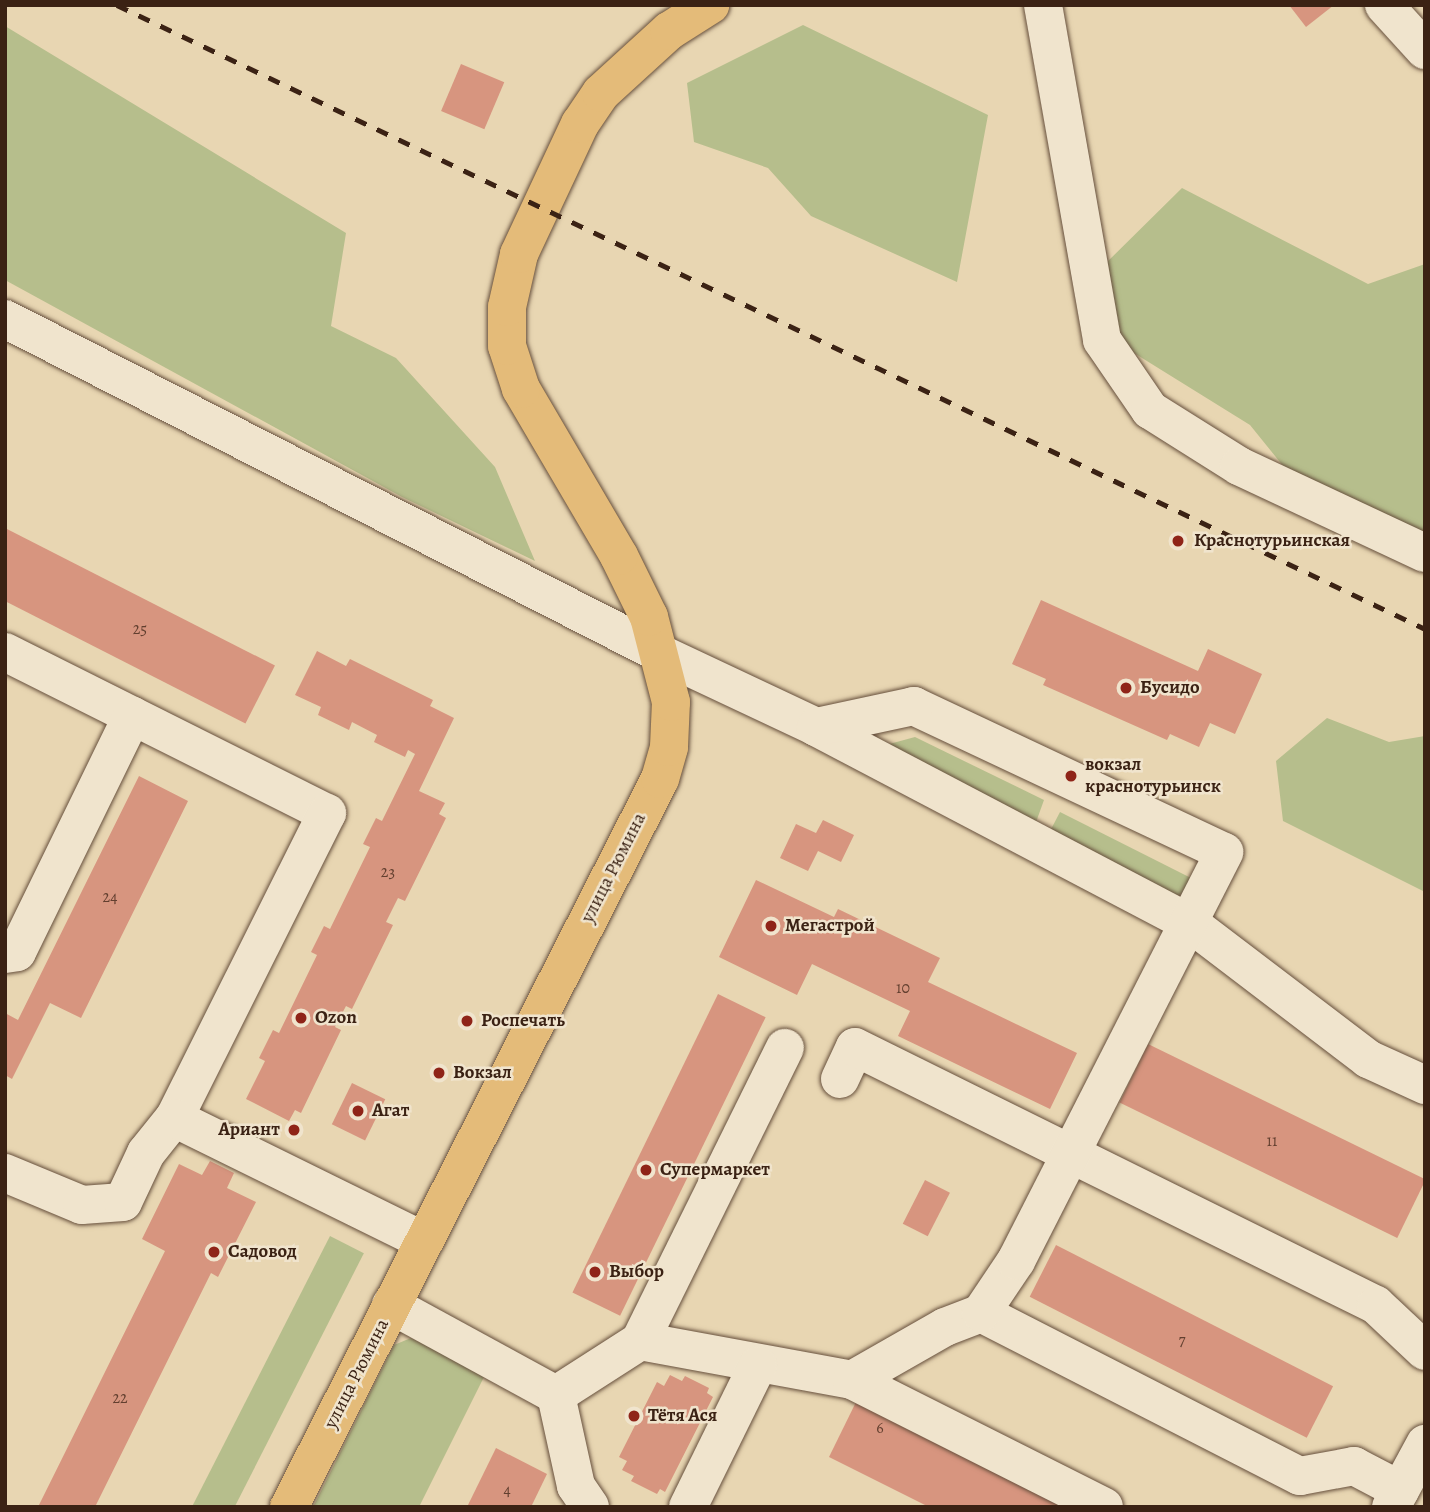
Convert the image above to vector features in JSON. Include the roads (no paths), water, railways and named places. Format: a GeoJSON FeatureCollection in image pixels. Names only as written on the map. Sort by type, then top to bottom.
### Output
{"type":"FeatureCollection","features":[{"type":"Feature","properties":{"kind":"main road","name":"улица Рюмина"},"geometry":{"type":"LineString","coordinates":[[289,1507],[660,779],[669,747],[671,702],[649,617],[619,556],[521,389],[507,346],[507,307],[519,254],[580,124],[601,93],[668,31],[710,5]]}},
{"type":"Feature","properties":{"kind":"street"},"geometry":{"type":"LineString","coordinates":[[1043,5],[1102,340],[1150,410],[1239,466],[1425,553]]}},
{"type":"Feature","properties":{"kind":"street"},"geometry":{"type":"LineString","coordinates":[[1384,5],[1419,41]]}},
{"type":"Feature","properties":{"kind":"street"},"geometry":{"type":"LineString","coordinates":[[5,319],[659,653],[816,727],[1191,924],[1368,1059],[1425,1085]]}},
{"type":"Feature","properties":{"kind":"street"},"geometry":{"type":"LineString","coordinates":[[5,652],[327,813],[174,1118],[146,1153],[123,1202],[82,1205],[5,1172]]}},
{"type":"Feature","properties":{"kind":"street"},"geometry":{"type":"LineString","coordinates":[[816,727],[914,706],[1224,852],[1191,924],[1070,1152],[1016,1261],[981,1313],[945,1327],[852,1380]]}},
{"type":"Feature","properties":{"kind":"street"},"geometry":{"type":"LineString","coordinates":[[5,954],[17,952],[132,716]]}},
{"type":"Feature","properties":{"kind":"street"},"geometry":{"type":"LineString","coordinates":[[840,1079],[855,1047],[1376,1306],[1425,1351]]}},
{"type":"Feature","properties":{"kind":"street"},"geometry":{"type":"LineString","coordinates":[[556,1395],[640,1341],[785,1048]]}},
{"type":"Feature","properties":{"kind":"street"},"geometry":{"type":"LineString","coordinates":[[174,1118],[424,1241]]}},
{"type":"Feature","properties":{"kind":"street"},"geometry":{"type":"LineString","coordinates":[[391,1305],[556,1395],[576,1486],[590,1507]]}},
{"type":"Feature","properties":{"kind":"street"},"geometry":{"type":"LineString","coordinates":[[981,1313],[1300,1476],[1354,1466],[1396,1499],[1425,1444]]}},
{"type":"Feature","properties":{"kind":"street"},"geometry":{"type":"LineString","coordinates":[[640,1341],[758,1366],[852,1380],[1104,1507]]}},
{"type":"Feature","properties":{"kind":"street"},"geometry":{"type":"LineString","coordinates":[[688,1507],[758,1366]]}},
{"type":"Feature","properties":{"kind":"railway"},"geometry":{"type":"LineString","coordinates":[[117,5],[1425,629]]}},
{"type":"Feature","properties":{"kind":"place","name":"Краснотурьинская"},"geometry":{"type":"Point","coordinates":[1178,541]}},
{"type":"Feature","properties":{"kind":"place","name":"Бусидо"},"geometry":{"type":"Point","coordinates":[1126,688]}},
{"type":"Feature","properties":{"kind":"place","name":"вокзал краснотурьинск"},"geometry":{"type":"Point","coordinates":[1071,776]}},
{"type":"Feature","properties":{"kind":"place","name":"Мегастрой"},"geometry":{"type":"Point","coordinates":[771,926]}},
{"type":"Feature","properties":{"kind":"place","name":"Ozon"},"geometry":{"type":"Point","coordinates":[301,1018]}},
{"type":"Feature","properties":{"kind":"place","name":"Роспечать"},"geometry":{"type":"Point","coordinates":[467,1021]}},
{"type":"Feature","properties":{"kind":"place","name":"Вокзал"},"geometry":{"type":"Point","coordinates":[439,1073]}},
{"type":"Feature","properties":{"kind":"place","name":"Агат"},"geometry":{"type":"Point","coordinates":[358,1111]}},
{"type":"Feature","properties":{"kind":"place","name":"Ариант"},"geometry":{"type":"Point","coordinates":[294,1130]}},
{"type":"Feature","properties":{"kind":"place","name":"Супермаркет"},"geometry":{"type":"Point","coordinates":[646,1170]}},
{"type":"Feature","properties":{"kind":"place","name":"Садовод"},"geometry":{"type":"Point","coordinates":[214,1252]}},
{"type":"Feature","properties":{"kind":"place","name":"Выбор"},"geometry":{"type":"Point","coordinates":[595,1272]}},
{"type":"Feature","properties":{"kind":"place","name":"Тётя Ася"},"geometry":{"type":"Point","coordinates":[634,1416]}}]}
